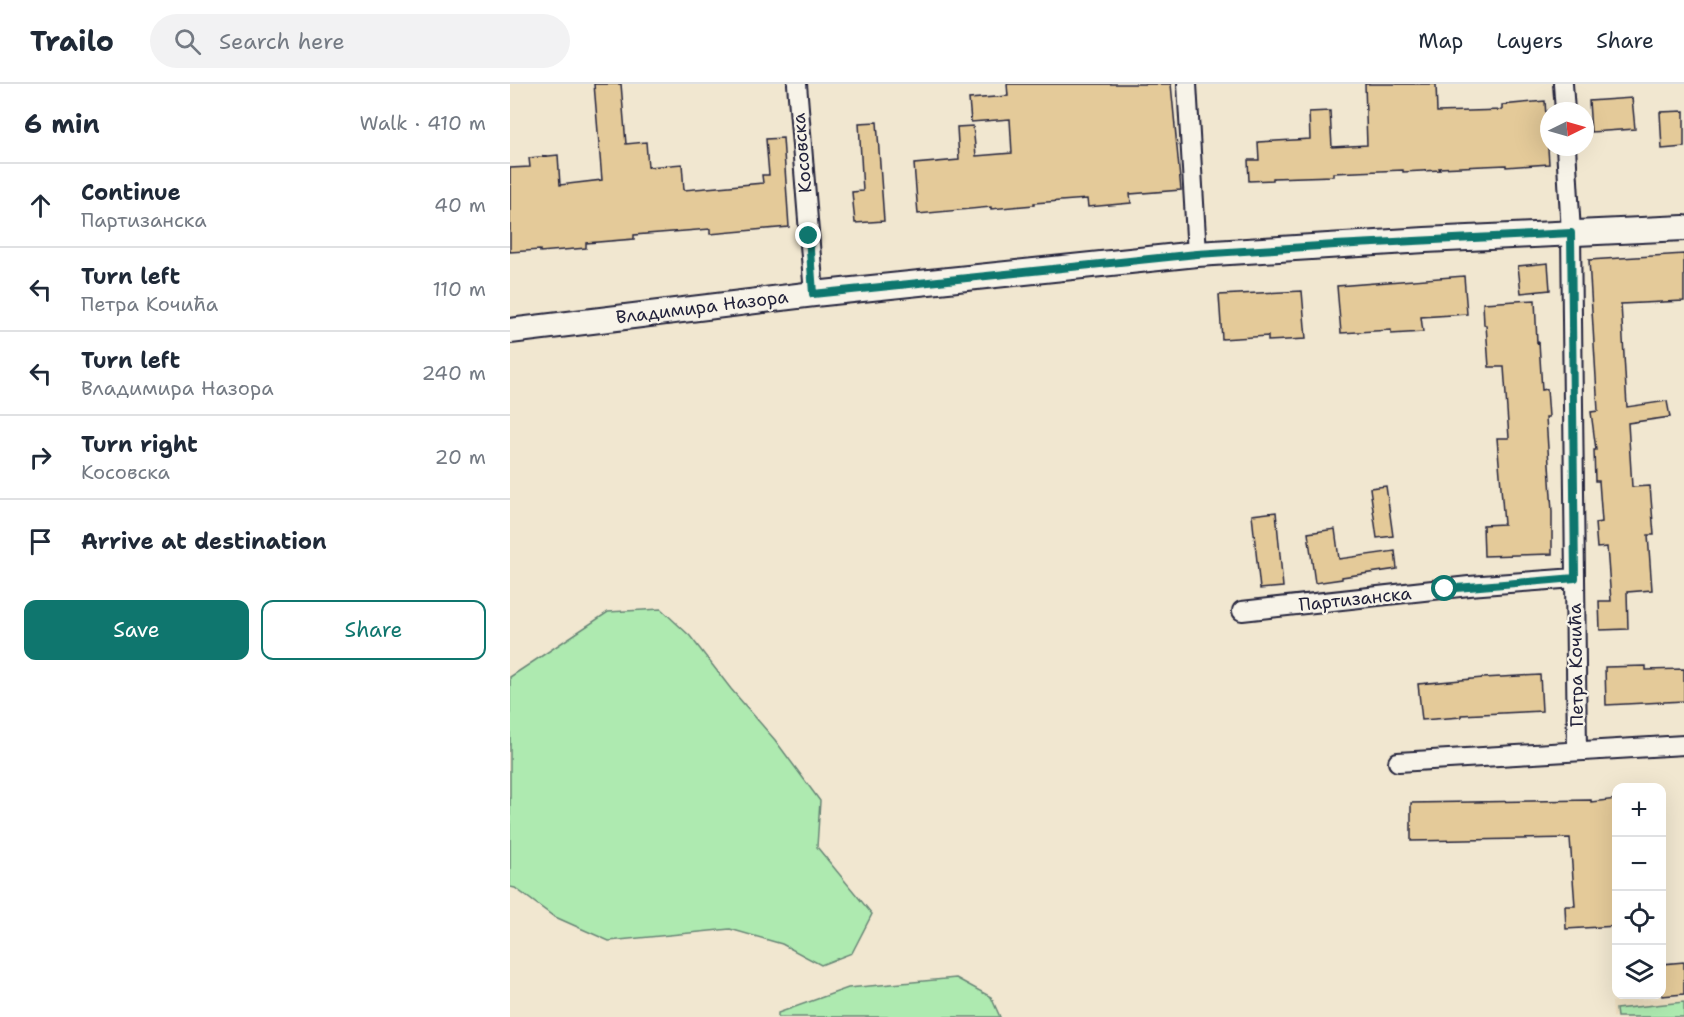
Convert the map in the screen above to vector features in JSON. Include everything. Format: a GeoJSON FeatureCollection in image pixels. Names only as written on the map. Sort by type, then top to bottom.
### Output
{"type":"FeatureCollection","features":[{"type":"Feature","properties":{"kind":"street","name":"Косовска"},"geometry":{"type":"LineString","coordinates":[[797,84],[813,294]]}},
{"type":"Feature","properties":{"kind":"street"},"geometry":{"type":"LineString","coordinates":[[1187,84],[1197,254]]}},
{"type":"Feature","properties":{"kind":"street"},"geometry":{"type":"LineString","coordinates":[[1563,84],[1564,102]]}},
{"type":"Feature","properties":{"kind":"street","name":"Петра Кочића"},"geometry":{"type":"LineString","coordinates":[[1567,156],[1571,233],[1577,751]]}},
{"type":"Feature","properties":{"kind":"street","name":"Владимира Назора"},"geometry":{"type":"LineString","coordinates":[[510,330],[813,294],[1197,254],[1684,228]]}},
{"type":"Feature","properties":{"kind":"street","name":"Партизанска"},"geometry":{"type":"LineString","coordinates":[[1242,611],[1469,586],[1575,578]]}},
{"type":"Feature","properties":{"kind":"street"},"geometry":{"type":"LineString","coordinates":[[1398,762],[1684,745]]}},
{"type":"Feature","properties":{"kind":"shaded area"},"geometry":{"type":"Polygon","coordinates":[[[1684,996],[1684,1017],[1613,1017],[1612,1002],[1684,996]]]}},
{"type":"Feature","properties":{"kind":"green space"},"geometry":{"type":"Polygon","coordinates":[[[661,609],[690,636],[775,740],[820,801],[817,847],[872,914],[852,953],[821,965],[782,944],[730,929],[609,941],[553,916],[515,888],[510,887],[510,677],[608,612],[661,609]]]}},
{"type":"Feature","properties":{"kind":"green space"},"geometry":{"type":"Polygon","coordinates":[[[956,978],[991,997],[1000,1017],[778,1017],[778,1013],[848,988],[956,978]]]}},
{"type":"Feature","properties":{"kind":"green space"},"geometry":{"type":"Polygon","coordinates":[[[1684,1002],[1684,1017],[1617,1017],[1616,1009],[1684,1002]]]}},
{"type":"Feature","properties":{"kind":"building"},"geometry":{"type":"Polygon","coordinates":[[[594,84],[621,84],[626,144],[646,142],[648,167],[682,164],[684,190],[763,183],[762,175],[769,175],[766,139],[783,138],[789,227],[710,234],[710,229],[634,235],[634,239],[586,243],[586,248],[510,252],[510,168],[530,167],[529,158],[558,155],[560,185],[602,180],[594,84]]]}},
{"type":"Feature","properties":{"kind":"building"},"geometry":{"type":"Polygon","coordinates":[[[1007,84],[1171,84],[1181,190],[1130,194],[1131,203],[1088,207],[1087,199],[918,214],[914,164],[959,160],[957,127],[973,126],[976,156],[1012,153],[1010,119],[971,122],[969,99],[1008,96],[1007,84]]]}},
{"type":"Feature","properties":{"kind":"building"},"geometry":{"type":"Polygon","coordinates":[[[1365,84],[1436,84],[1437,112],[1502,110],[1502,105],[1545,101],[1540,102],[1540,156],[1548,156],[1549,164],[1439,168],[1440,170],[1403,172],[1403,170],[1333,173],[1333,176],[1249,181],[1248,160],[1259,160],[1258,142],[1310,139],[1309,112],[1330,111],[1332,147],[1367,145],[1365,84]]]}},
{"type":"Feature","properties":{"kind":"building"},"geometry":{"type":"Polygon","coordinates":[[[1632,98],[1635,129],[1594,132],[1594,102],[1589,101],[1632,98]]]}},
{"type":"Feature","properties":{"kind":"building"},"geometry":{"type":"Polygon","coordinates":[[[1684,111],[1684,147],[1662,149],[1660,112],[1684,111]]]}},
{"type":"Feature","properties":{"kind":"building"},"geometry":{"type":"Polygon","coordinates":[[[877,122],[884,221],[855,223],[852,192],[863,191],[859,123],[877,122]]]}},
{"type":"Feature","properties":{"kind":"building"},"geometry":{"type":"Polygon","coordinates":[[[1684,254],[1684,301],[1621,304],[1627,407],[1667,401],[1670,417],[1628,423],[1632,487],[1650,486],[1654,535],[1648,535],[1652,590],[1627,592],[1628,629],[1600,630],[1599,601],[1611,601],[1607,547],[1597,548],[1595,523],[1602,522],[1599,481],[1595,481],[1594,450],[1596,450],[1591,412],[1598,411],[1589,260],[1684,254]]]}},
{"type":"Feature","properties":{"kind":"building"},"geometry":{"type":"Polygon","coordinates":[[[1548,263],[1550,290],[1521,293],[1518,266],[1548,263]]]}},
{"type":"Feature","properties":{"kind":"building"},"geometry":{"type":"Polygon","coordinates":[[[1464,276],[1467,314],[1421,317],[1423,332],[1391,334],[1391,330],[1341,333],[1337,286],[1464,276]]]}},
{"type":"Feature","properties":{"kind":"building"},"geometry":{"type":"Polygon","coordinates":[[[1302,291],[1306,339],[1268,341],[1268,336],[1222,339],[1219,295],[1302,291]]]}},
{"type":"Feature","properties":{"kind":"building"},"geometry":{"type":"Polygon","coordinates":[[[1535,300],[1542,390],[1547,389],[1549,417],[1546,417],[1552,512],[1552,554],[1484,556],[1483,525],[1504,524],[1497,438],[1509,438],[1504,367],[1489,367],[1483,303],[1535,300]]]}},
{"type":"Feature","properties":{"kind":"building"},"geometry":{"type":"Polygon","coordinates":[[[1386,486],[1393,536],[1377,538],[1370,488],[1386,486]]]}},
{"type":"Feature","properties":{"kind":"building"},"geometry":{"type":"Polygon","coordinates":[[[1276,512],[1283,587],[1260,589],[1252,515],[1276,512]]]}},
{"type":"Feature","properties":{"kind":"building"},"geometry":{"type":"Polygon","coordinates":[[[1335,529],[1339,559],[1395,551],[1397,569],[1315,583],[1308,533],[1335,529]]]}},
{"type":"Feature","properties":{"kind":"building"},"geometry":{"type":"Polygon","coordinates":[[[1646,666],[1646,670],[1684,669],[1684,701],[1606,705],[1605,667],[1646,666]]]}},
{"type":"Feature","properties":{"kind":"building"},"geometry":{"type":"Polygon","coordinates":[[[1540,675],[1542,711],[1461,715],[1461,717],[1422,720],[1418,684],[1540,675]]]}},
{"type":"Feature","properties":{"kind":"building"},"geometry":{"type":"Polygon","coordinates":[[[1591,800],[1591,802],[1612,800],[1612,926],[1566,929],[1565,906],[1575,906],[1570,838],[1411,841],[1411,803],[1591,800]]]}},
{"type":"Feature","properties":{"kind":"building"},"geometry":{"type":"Polygon","coordinates":[[[1684,962],[1684,994],[1666,996],[1666,964],[1684,962]]]}},
{"type":"Feature","properties":{"kind":"route"},"geometry":{"type":"LineString","coordinates":[[809,236],[813,294],[1197,254],[1571,233],[1575,578],[1445,589]]}}]}
